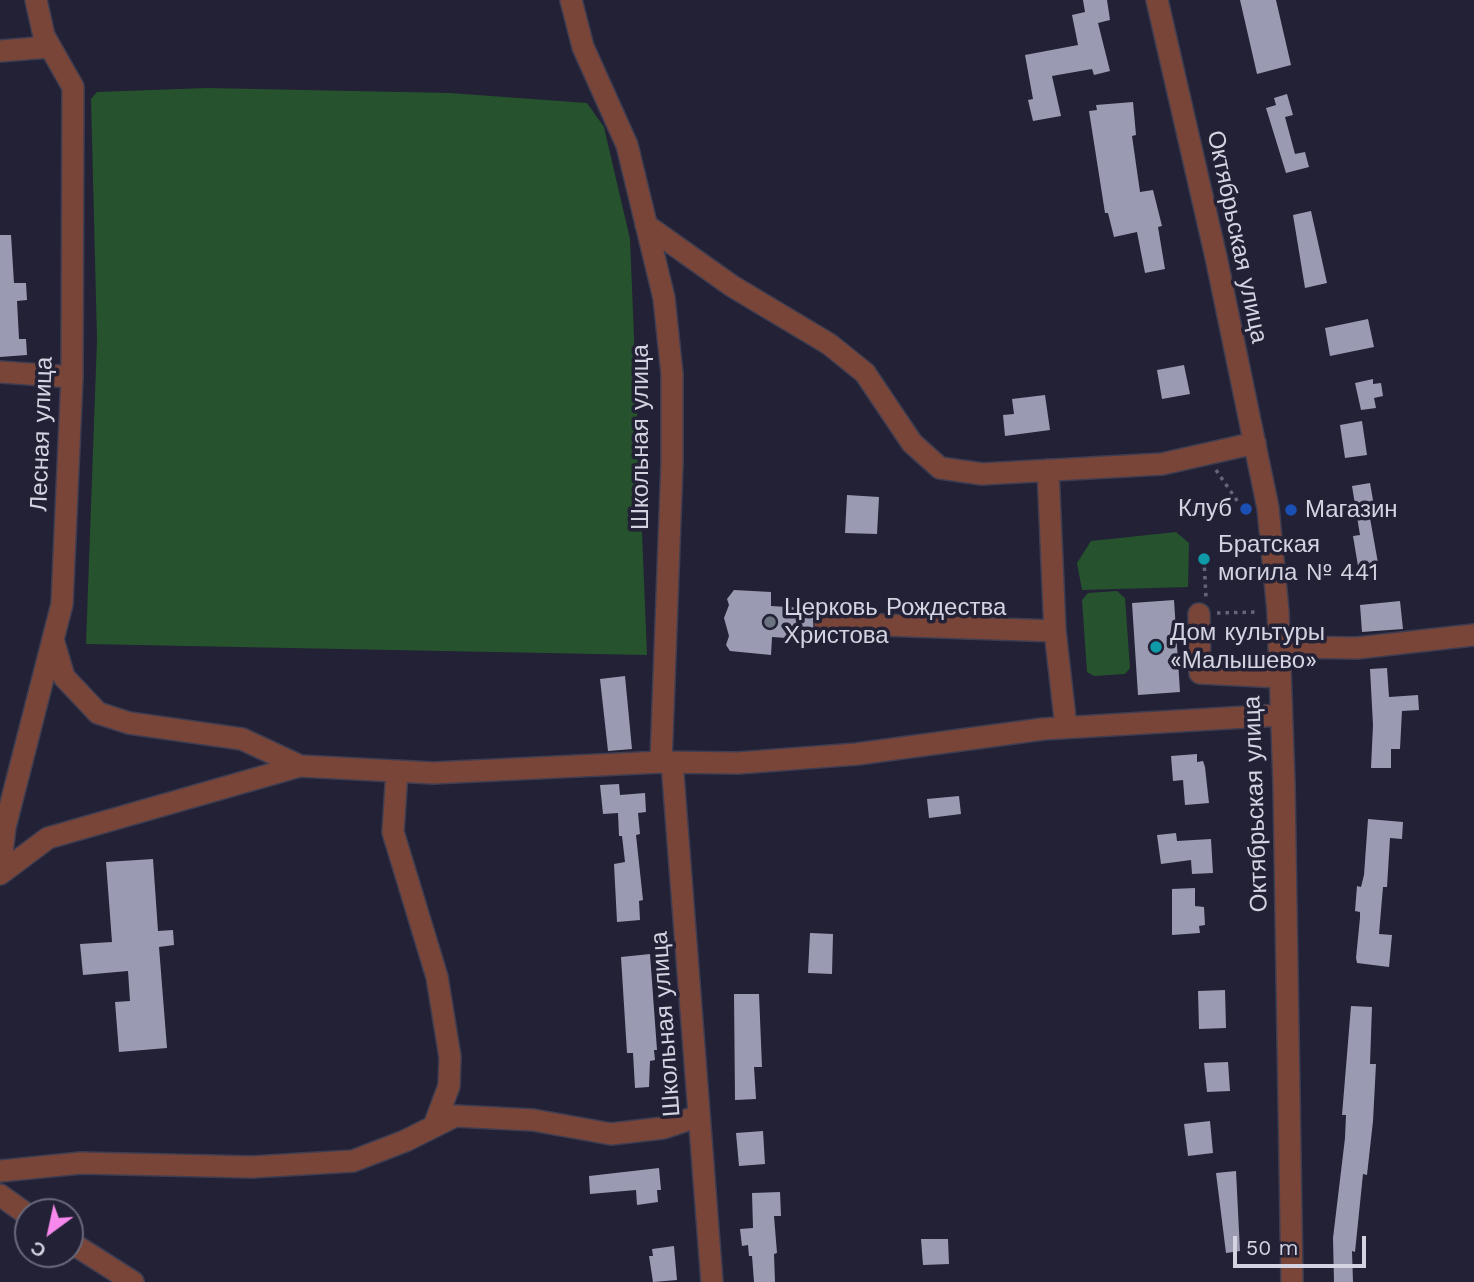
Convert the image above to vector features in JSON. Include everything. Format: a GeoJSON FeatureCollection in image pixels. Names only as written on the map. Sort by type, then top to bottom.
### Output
{"type":"FeatureCollection","features":[{"type":"Feature","properties":{"kind":"street","name":"Лесная улица"},"geometry":{"type":"LineString","coordinates":[[0,873],[5,827],[62,604],[72,377],[73,87],[49,47],[36,0]]}},
{"type":"Feature","properties":{"kind":"street","name":"Школьная улица"},"geometry":{"type":"LineString","coordinates":[[570,0],[583,47],[627,145],[664,298],[671,374],[672,463],[666,762],[712,1282]]}},
{"type":"Feature","properties":{"kind":"street","name":"Октябрьская улица"},"geometry":{"type":"LineString","coordinates":[[1157,0],[1268,508],[1278,611],[1292,1282]]}},
{"type":"Feature","properties":{"kind":"street"},"geometry":{"type":"LineString","coordinates":[[0,51],[49,47]]}},
{"type":"Feature","properties":{"kind":"street"},"geometry":{"type":"LineString","coordinates":[[646,225],[732,286],[829,344],[865,373],[912,443],[940,468],[982,474],[1162,464],[1255,443]]}},
{"type":"Feature","properties":{"kind":"street"},"geometry":{"type":"LineString","coordinates":[[0,372],[72,377]]}},
{"type":"Feature","properties":{"kind":"street"},"geometry":{"type":"LineString","coordinates":[[1048,470],[1055,631],[1066,727]]}},
{"type":"Feature","properties":{"kind":"street"},"geometry":{"type":"LineString","coordinates":[[1203,614],[1200,673],[1279,677]]}},
{"type":"Feature","properties":{"kind":"street"},"geometry":{"type":"LineString","coordinates":[[825,623],[1055,631]]}},
{"type":"Feature","properties":{"kind":"street"},"geometry":{"type":"LineString","coordinates":[[1279,647],[1357,648],[1474,635]]}},
{"type":"Feature","properties":{"kind":"street"},"geometry":{"type":"LineString","coordinates":[[53,640],[64,677],[99,713],[130,723],[242,740],[300,766]]}},
{"type":"Feature","properties":{"kind":"street"},"geometry":{"type":"LineString","coordinates":[[0,873],[48,838],[300,766],[433,773],[666,762],[738,763],[857,754],[1066,727],[1280,715]]}},
{"type":"Feature","properties":{"kind":"street"},"geometry":{"type":"LineString","coordinates":[[397,771],[393,832],[437,977],[450,1057],[449,1086],[434,1126]]}},
{"type":"Feature","properties":{"kind":"street"},"geometry":{"type":"LineString","coordinates":[[0,1171],[81,1163],[252,1167],[352,1161],[455,1116],[533,1119],[611,1134],[663,1128],[699,1116]]}},
{"type":"Feature","properties":{"kind":"street"},"geometry":{"type":"LineString","coordinates":[[84,1251],[133,1282]]}},
{"type":"Feature","properties":{"kind":"path"},"geometry":{"type":"LineString","coordinates":[[1204,559],[1203,614],[1278,611]]}},
{"type":"Feature","properties":{"kind":"green space"},"geometry":{"type":"Polygon","coordinates":[[[207,88],[450,93],[587,103],[604,127],[630,239],[647,655],[86,644],[97,340],[91,99],[97,92],[207,88]]]}},
{"type":"Feature","properties":{"kind":"green space"},"geometry":{"type":"Polygon","coordinates":[[[1176,532],[1189,543],[1188,587],[1082,590],[1077,563],[1091,541],[1176,532]]]}},
{"type":"Feature","properties":{"kind":"green space"},"geometry":{"type":"Polygon","coordinates":[[[1117,591],[1125,598],[1130,668],[1125,674],[1094,676],[1087,672],[1082,600],[1088,593],[1117,591]]]}},
{"type":"Feature","properties":{"kind":"building"},"geometry":{"type":"Polygon","coordinates":[[[1083,0],[1107,0],[1110,20],[1098,23],[1110,71],[1094,75],[1092,69],[1052,76],[1061,116],[1033,121],[1028,100],[1033,99],[1025,55],[1078,45],[1072,15],[1085,12],[1083,0]]]}},
{"type":"Feature","properties":{"kind":"building"},"geometry":{"type":"Polygon","coordinates":[[[1240,0],[1276,0],[1291,65],[1257,74],[1240,0]]]}},
{"type":"Feature","properties":{"kind":"building"},"geometry":{"type":"Polygon","coordinates":[[[1287,94],[1293,115],[1285,117],[1295,154],[1305,152],[1309,167],[1286,173],[1266,108],[1276,105],[1274,98],[1287,94]]]}},
{"type":"Feature","properties":{"kind":"building"},"geometry":{"type":"Polygon","coordinates":[[[1133,102],[1136,135],[1132,136],[1140,192],[1153,190],[1162,226],[1158,227],[1165,269],[1145,273],[1137,232],[1114,237],[1108,213],[1105,213],[1089,111],[1097,110],[1096,105],[1133,102]]]}},
{"type":"Feature","properties":{"kind":"building"},"geometry":{"type":"Polygon","coordinates":[[[1311,211],[1327,283],[1305,288],[1293,215],[1311,211]]]}},
{"type":"Feature","properties":{"kind":"building"},"geometry":{"type":"Polygon","coordinates":[[[0,235],[11,235],[14,283],[26,283],[27,300],[17,301],[19,339],[26,339],[27,355],[0,357],[0,235]]]}},
{"type":"Feature","properties":{"kind":"building"},"geometry":{"type":"Polygon","coordinates":[[[1368,319],[1374,347],[1330,356],[1325,328],[1368,319]]]}},
{"type":"Feature","properties":{"kind":"building"},"geometry":{"type":"Polygon","coordinates":[[[1184,365],[1190,394],[1162,399],[1157,370],[1184,365]]]}},
{"type":"Feature","properties":{"kind":"building"},"geometry":{"type":"Polygon","coordinates":[[[1373,379],[1373,384],[1381,383],[1383,396],[1374,398],[1376,408],[1361,410],[1355,383],[1373,379]]]}},
{"type":"Feature","properties":{"kind":"building"},"geometry":{"type":"Polygon","coordinates":[[[1045,395],[1050,430],[1005,436],[1003,415],[1014,414],[1012,399],[1045,395]]]}},
{"type":"Feature","properties":{"kind":"building"},"geometry":{"type":"Polygon","coordinates":[[[1362,421],[1367,455],[1345,458],[1340,425],[1362,421]]]}},
{"type":"Feature","properties":{"kind":"building"},"geometry":{"type":"Polygon","coordinates":[[[1370,483],[1376,517],[1370,518],[1378,563],[1358,566],[1353,536],[1360,535],[1352,486],[1370,483]]]}},
{"type":"Feature","properties":{"kind":"building"},"geometry":{"type":"Polygon","coordinates":[[[847,495],[879,497],[877,534],[845,533],[847,495]]]}},
{"type":"Feature","properties":{"kind":"building","name":"Церковь Рождества Христова"},"geometry":{"type":"Polygon","coordinates":[[[734,590],[771,592],[771,606],[804,608],[804,617],[813,617],[814,632],[802,631],[802,639],[772,637],[771,655],[730,651],[726,645],[729,636],[724,618],[729,605],[727,599],[734,590]]]}},
{"type":"Feature","properties":{"kind":"building","name":"Дом культуры «Малышево»"},"geometry":{"type":"Polygon","coordinates":[[[1174,600],[1180,692],[1138,695],[1132,603],[1174,600]]]}},
{"type":"Feature","properties":{"kind":"building"},"geometry":{"type":"Polygon","coordinates":[[[1400,601],[1403,629],[1362,632],[1360,605],[1400,601]]]}},
{"type":"Feature","properties":{"kind":"building"},"geometry":{"type":"Polygon","coordinates":[[[1387,668],[1389,697],[1418,695],[1419,710],[1402,711],[1400,749],[1391,749],[1391,768],[1371,768],[1373,725],[1370,669],[1387,668]]]}},
{"type":"Feature","properties":{"kind":"building"},"geometry":{"type":"Polygon","coordinates":[[[625,676],[632,749],[608,751],[600,679],[625,676]]]}},
{"type":"Feature","properties":{"kind":"building"},"geometry":{"type":"Polygon","coordinates":[[[1197,754],[1197,762],[1203,761],[1205,767],[1209,803],[1185,805],[1183,780],[1173,781],[1171,756],[1197,754]]]}},
{"type":"Feature","properties":{"kind":"building"},"geometry":{"type":"Polygon","coordinates":[[[619,784],[620,795],[645,793],[646,812],[638,813],[640,834],[636,835],[643,900],[639,901],[640,920],[617,922],[614,864],[625,862],[622,836],[619,836],[618,813],[603,814],[600,785],[619,784]]]}},
{"type":"Feature","properties":{"kind":"building"},"geometry":{"type":"Polygon","coordinates":[[[959,796],[961,814],[929,818],[927,799],[959,796]]]}},
{"type":"Feature","properties":{"kind":"building"},"geometry":{"type":"Polygon","coordinates":[[[1368,819],[1403,822],[1402,839],[1390,838],[1387,887],[1383,887],[1379,934],[1392,935],[1389,967],[1357,963],[1356,958],[1360,918],[1360,912],[1355,911],[1357,886],[1361,887],[1364,875],[1368,819]]]}},
{"type":"Feature","properties":{"kind":"building"},"geometry":{"type":"Polygon","coordinates":[[[1176,833],[1177,841],[1211,839],[1213,873],[1192,874],[1191,860],[1161,864],[1157,835],[1176,833]]]}},
{"type":"Feature","properties":{"kind":"building"},"geometry":{"type":"Polygon","coordinates":[[[153,859],[158,931],[173,930],[174,945],[159,947],[167,1048],[119,1052],[115,1002],[130,1001],[128,971],[83,975],[80,944],[112,942],[106,862],[153,859]]]}},
{"type":"Feature","properties":{"kind":"building"},"geometry":{"type":"Polygon","coordinates":[[[1195,888],[1195,906],[1204,907],[1205,925],[1199,926],[1200,933],[1172,935],[1172,889],[1195,888]]]}},
{"type":"Feature","properties":{"kind":"building"},"geometry":{"type":"Polygon","coordinates":[[[810,933],[833,934],[832,974],[808,973],[810,933]]]}},
{"type":"Feature","properties":{"kind":"building"},"geometry":{"type":"Polygon","coordinates":[[[650,954],[657,1050],[654,1050],[655,1060],[650,1061],[649,1087],[635,1088],[633,1053],[627,1053],[621,957],[650,954]]]}},
{"type":"Feature","properties":{"kind":"building"},"geometry":{"type":"Polygon","coordinates":[[[1225,990],[1226,1028],[1199,1029],[1198,991],[1225,990]]]}},
{"type":"Feature","properties":{"kind":"building"},"geometry":{"type":"Polygon","coordinates":[[[734,994],[759,994],[762,1067],[754,1067],[756,1099],[735,1100],[734,994]]]}},
{"type":"Feature","properties":{"kind":"building"},"geometry":{"type":"Polygon","coordinates":[[[1351,1006],[1372,1007],[1370,1064],[1376,1064],[1373,1121],[1367,1175],[1363,1174],[1355,1252],[1352,1251],[1353,1282],[1334,1282],[1333,1238],[1345,1138],[1346,1115],[1342,1115],[1351,1006]]]}},
{"type":"Feature","properties":{"kind":"building"},"geometry":{"type":"Polygon","coordinates":[[[1228,1062],[1230,1091],[1207,1092],[1204,1063],[1228,1062]]]}},
{"type":"Feature","properties":{"kind":"building"},"geometry":{"type":"Polygon","coordinates":[[[1210,1121],[1213,1153],[1188,1156],[1184,1124],[1210,1121]]]}},
{"type":"Feature","properties":{"kind":"building"},"geometry":{"type":"Polygon","coordinates":[[[763,1131],[765,1164],[739,1166],[736,1133],[763,1131]]]}},
{"type":"Feature","properties":{"kind":"building"},"geometry":{"type":"Polygon","coordinates":[[[659,1168],[661,1190],[657,1190],[658,1202],[637,1205],[636,1190],[590,1194],[589,1176],[659,1168]]]}},
{"type":"Feature","properties":{"kind":"building"},"geometry":{"type":"Polygon","coordinates":[[[1236,1171],[1240,1251],[1226,1253],[1216,1173],[1236,1171]]]}},
{"type":"Feature","properties":{"kind":"building"},"geometry":{"type":"Polygon","coordinates":[[[780,1192],[781,1216],[774,1216],[777,1253],[774,1254],[775,1282],[754,1282],[752,1256],[749,1256],[748,1245],[742,1246],[740,1229],[753,1228],[752,1193],[780,1192]]]}},
{"type":"Feature","properties":{"kind":"building"},"geometry":{"type":"Polygon","coordinates":[[[921,1239],[948,1239],[949,1264],[923,1265],[921,1239]]]}},
{"type":"Feature","properties":{"kind":"building"},"geometry":{"type":"Polygon","coordinates":[[[674,1246],[677,1280],[653,1282],[649,1256],[653,1256],[652,1249],[674,1246]]]}},
{"type":"Feature","properties":{"kind":"place","name":"Клуб"},"geometry":{"type":"Point","coordinates":[1246,509]}},
{"type":"Feature","properties":{"kind":"place","name":"Магазин"},"geometry":{"type":"Point","coordinates":[1291,510]}},
{"type":"Feature","properties":{"kind":"place","name":"Братская могила № 441"},"geometry":{"type":"Point","coordinates":[1204,559]}},
{"type":"Feature","properties":{"kind":"place","name":"Церковь Рождества Христова"},"geometry":{"type":"Point","coordinates":[770,622]}},
{"type":"Feature","properties":{"kind":"place","name":"Дом культуры «Малышево»"},"geometry":{"type":"Point","coordinates":[1156,647]}}]}
